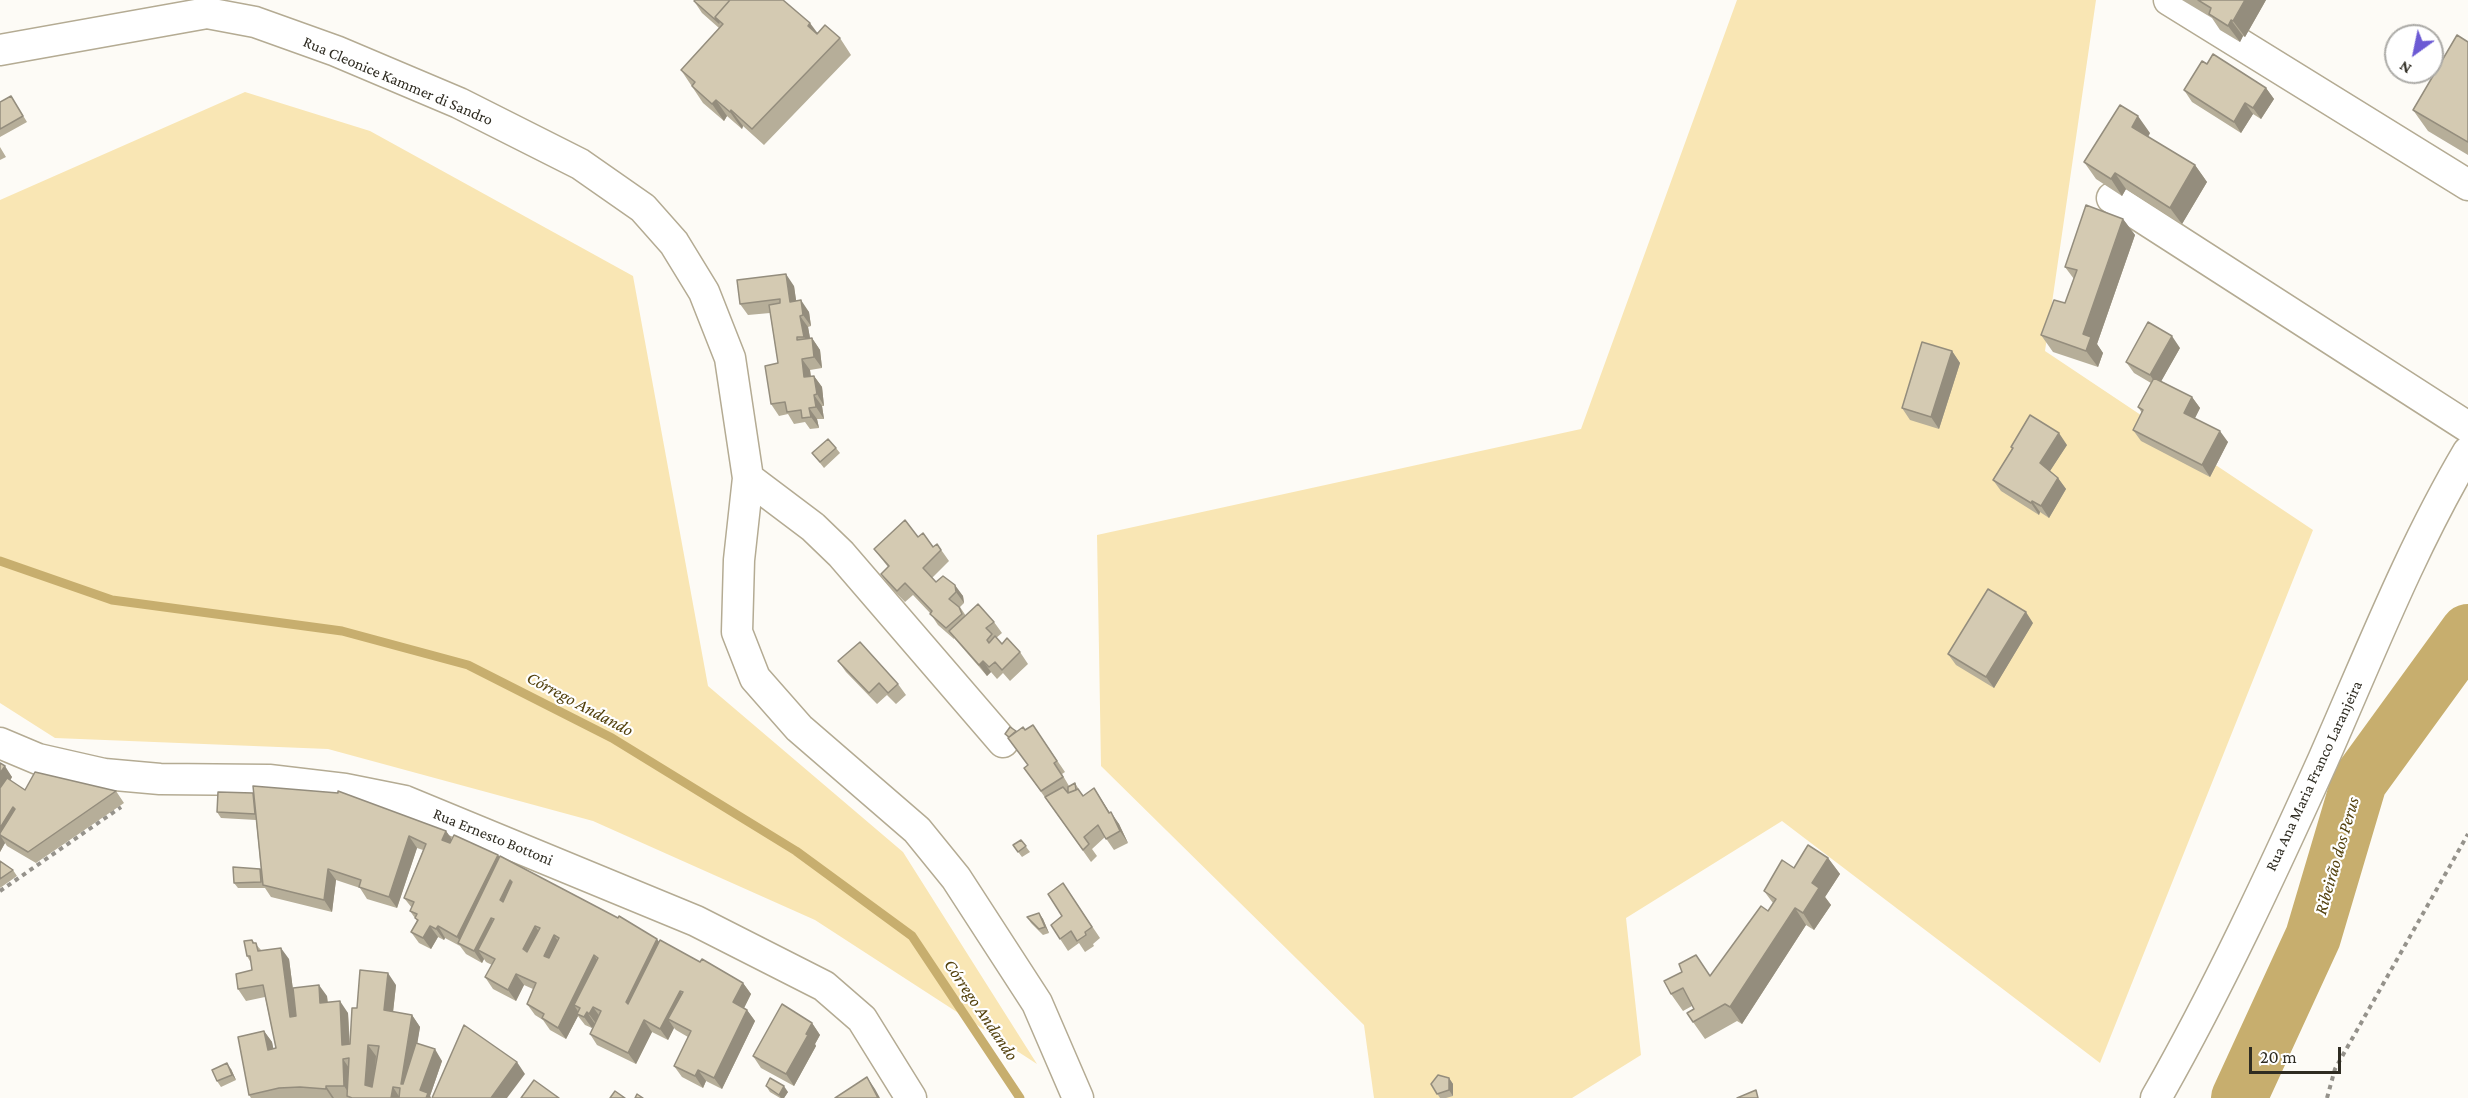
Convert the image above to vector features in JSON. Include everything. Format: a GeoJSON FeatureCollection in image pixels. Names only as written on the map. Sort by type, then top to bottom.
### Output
{"type":"FeatureCollection","features":[{"type":"Feature","properties":{"kind":"street"},"geometry":{"type":"LineString","coordinates":[[2169,0],[2468,186]]}},
{"type":"Feature","properties":{"kind":"street","name":"Rua Cleonice Kammer di Sandro"},"geometry":{"type":"LineString","coordinates":[[0,50],[207,13],[246,20],[336,51],[459,103],[580,164],[643,208],[674,243],[704,292],[730,358],[748,478],[739,560],[737,632],[755,678],[800,728],[917,830],[956,878],[1037,1003],[1078,1098]]}},
{"type":"Feature","properties":{"kind":"street"},"geometry":{"type":"LineString","coordinates":[[2112,198],[2468,427]]}},
{"type":"Feature","properties":{"kind":"street","name":"Rua Ana Maria Franco Laranjeira"},"geometry":{"type":"LineString","coordinates":[[2156,1098],[2215,988],[2322,761],[2395,594],[2445,492],[2468,452]]}},
{"type":"Feature","properties":{"kind":"street"},"geometry":{"type":"LineString","coordinates":[[748,478],[813,527],[841,554],[1003,742]]}},
{"type":"Feature","properties":{"kind":"street","name":"Rua Ernesto Bottoni"},"geometry":{"type":"LineString","coordinates":[[0,743],[38,759],[104,774],[160,778],[270,780],[345,789],[405,801],[696,921],[825,986],[862,1018],[911,1098]]}},
{"type":"Feature","properties":{"kind":"path"},"geometry":{"type":"LineString","coordinates":[[0,891],[160,778]]}},
{"type":"Feature","properties":{"kind":"path"},"geometry":{"type":"LineString","coordinates":[[2327,1098],[2335,1069],[2468,834]]}},
{"type":"Feature","properties":{"kind":"shaded area"},"geometry":{"type":"Polygon","coordinates":[[[1737,0],[2096,0],[2045,351],[2313,530],[2100,1063],[1782,821],[1626,918],[1641,1055],[1572,1098],[1374,1098],[1364,1025],[1101,766],[1097,535],[1581,429],[1737,0]]]}},
{"type":"Feature","properties":{"kind":"shaded area"},"geometry":{"type":"Polygon","coordinates":[[[245,92],[370,131],[633,276],[708,686],[903,852],[1037,1064],[815,920],[593,821],[328,749],[55,738],[0,703],[0,200],[245,92]]]}},
{"type":"Feature","properties":{"kind":"building"},"geometry":{"type":"Polygon","coordinates":[[[695,0],[730,0],[715,17],[719,23],[695,0]]]}},
{"type":"Feature","properties":{"kind":"building"},"geometry":{"type":"Polygon","coordinates":[[[730,0],[783,0],[810,23],[808,26],[817,34],[825,25],[840,38],[752,129],[716,100],[712,104],[692,86],[695,82],[681,70],[723,24],[715,17],[730,0]]]}},
{"type":"Feature","properties":{"kind":"building"},"geometry":{"type":"Polygon","coordinates":[[[2198,0],[2245,0],[2228,26],[2209,14],[2211,8],[2198,0]]]}},
{"type":"Feature","properties":{"kind":"building"},"geometry":{"type":"Polygon","coordinates":[[[2457,35],[2468,42],[2468,142],[2413,110],[2428,84],[2444,84],[2444,57],[2457,35]]]}},
{"type":"Feature","properties":{"kind":"building"},"geometry":{"type":"Polygon","coordinates":[[[2213,54],[2266,88],[2253,108],[2245,103],[2234,122],[2184,90],[2202,61],[2207,64],[2213,54]]]}},
{"type":"Feature","properties":{"kind":"building"},"geometry":{"type":"Polygon","coordinates":[[[11,96],[23,116],[0,129],[0,102],[11,96]]]}},
{"type":"Feature","properties":{"kind":"building"},"geometry":{"type":"Polygon","coordinates":[[[2120,105],[2138,116],[2132,127],[2195,165],[2170,208],[2115,173],[2111,179],[2084,162],[2120,105]]]}},
{"type":"Feature","properties":{"kind":"building"},"geometry":{"type":"Polygon","coordinates":[[[2086,205],[2123,219],[2083,334],[2091,337],[2086,351],[2041,335],[2054,300],[2065,303],[2077,270],[2065,267],[2086,205]]]}},
{"type":"Feature","properties":{"kind":"building"},"geometry":{"type":"Polygon","coordinates":[[[786,274],[790,302],[801,300],[803,315],[800,316],[804,337],[797,337],[797,340],[812,338],[814,357],[802,359],[804,377],[814,376],[817,394],[814,395],[816,407],[809,408],[811,417],[802,418],[801,410],[787,412],[785,402],[771,404],[765,366],[778,363],[769,305],[780,303],[780,299],[740,304],[737,280],[786,274]]]}},
{"type":"Feature","properties":{"kind":"building"},"geometry":{"type":"Polygon","coordinates":[[[2148,322],[2172,336],[2150,375],[2126,362],[2148,322]]]}},
{"type":"Feature","properties":{"kind":"building"},"geometry":{"type":"Polygon","coordinates":[[[1922,342],[1952,351],[1931,417],[1902,408],[1922,342]]]}},
{"type":"Feature","properties":{"kind":"building"},"geometry":{"type":"Polygon","coordinates":[[[2154,378],[2192,397],[2184,413],[2220,431],[2202,465],[2133,430],[2143,410],[2138,407],[2154,378]]]}},
{"type":"Feature","properties":{"kind":"building"},"geometry":{"type":"Polygon","coordinates":[[[2030,415],[2059,433],[2040,463],[2058,478],[2041,506],[2032,501],[2031,503],[1993,480],[2030,415]]]}},
{"type":"Feature","properties":{"kind":"building"},"geometry":{"type":"Polygon","coordinates":[[[828,439],[836,448],[820,462],[812,453],[828,439]]]}},
{"type":"Feature","properties":{"kind":"building"},"geometry":{"type":"Polygon","coordinates":[[[905,520],[918,537],[923,533],[933,547],[937,544],[941,550],[923,568],[936,582],[943,576],[955,585],[956,592],[949,599],[959,607],[962,614],[946,628],[930,614],[932,611],[905,583],[897,591],[881,574],[889,566],[874,549],[905,520]]]}},
{"type":"Feature","properties":{"kind":"building"},"geometry":{"type":"Polygon","coordinates":[[[1988,589],[2026,612],[1986,677],[1948,654],[1988,589]]]}},
{"type":"Feature","properties":{"kind":"building"},"geometry":{"type":"Polygon","coordinates":[[[978,604],[994,622],[986,628],[992,634],[987,640],[989,643],[995,636],[1002,644],[1007,638],[1020,652],[1002,670],[995,662],[989,667],[983,661],[979,665],[949,631],[978,604]]]}},
{"type":"Feature","properties":{"kind":"building"},"geometry":{"type":"Polygon","coordinates":[[[860,642],[898,684],[888,693],[879,683],[869,693],[838,661],[860,642]]]}},
{"type":"Feature","properties":{"kind":"building"},"geometry":{"type":"Polygon","coordinates":[[[1033,725],[1057,761],[1054,763],[1063,777],[1041,791],[1024,768],[1028,765],[1008,738],[1023,727],[1025,730],[1033,725]]]}},
{"type":"Feature","properties":{"kind":"building"},"geometry":{"type":"Polygon","coordinates":[[[1010,727],[1016,731],[1009,737],[1005,734],[1010,727]]]}},
{"type":"Feature","properties":{"kind":"building"},"geometry":{"type":"Polygon","coordinates":[[[0,763],[5,766],[0,773],[0,763]]]}},
{"type":"Feature","properties":{"kind":"building"},"geometry":{"type":"Polygon","coordinates":[[[35,772],[116,791],[28,852],[0,835],[15,809],[13,807],[0,828],[0,788],[7,778],[25,790],[35,772]]]}},
{"type":"Feature","properties":{"kind":"building"},"geometry":{"type":"Polygon","coordinates":[[[1075,783],[1076,790],[1068,793],[1068,787],[1075,783]]]}},
{"type":"Feature","properties":{"kind":"building"},"geometry":{"type":"Polygon","coordinates":[[[253,786],[338,793],[338,791],[446,831],[442,840],[450,843],[454,835],[498,855],[457,937],[438,926],[436,929],[430,926],[423,938],[411,932],[418,920],[415,918],[417,914],[410,911],[414,902],[404,898],[426,844],[409,836],[389,897],[359,887],[361,880],[328,869],[324,900],[263,885],[253,786]]]}},
{"type":"Feature","properties":{"kind":"building"},"geometry":{"type":"Polygon","coordinates":[[[1063,787],[1068,793],[1078,789],[1083,796],[1094,788],[1109,813],[1111,812],[1120,831],[1106,839],[1098,825],[1084,837],[1089,844],[1083,850],[1045,797],[1063,787]]]}},
{"type":"Feature","properties":{"kind":"building"},"geometry":{"type":"Polygon","coordinates":[[[218,792],[253,793],[255,814],[217,812],[218,792]]]}},
{"type":"Feature","properties":{"kind":"building"},"geometry":{"type":"Polygon","coordinates":[[[1021,840],[1026,846],[1018,852],[1013,845],[1021,840]]]}},
{"type":"Feature","properties":{"kind":"building"},"geometry":{"type":"Polygon","coordinates":[[[1808,845],[1828,858],[1812,883],[1819,888],[1803,913],[1795,908],[1730,1007],[1725,1004],[1693,1022],[1687,1013],[1694,1009],[1683,988],[1671,994],[1664,981],[1682,972],[1679,964],[1696,955],[1710,976],[1761,906],[1768,911],[1776,899],[1764,891],[1782,860],[1794,868],[1808,845]]]}},
{"type":"Feature","properties":{"kind":"building"},"geometry":{"type":"Polygon","coordinates":[[[500,856],[618,918],[619,916],[657,939],[626,1002],[628,1004],[660,940],[700,962],[702,959],[743,983],[733,1002],[747,1010],[714,1078],[698,1070],[695,1076],[674,1066],[691,1031],[668,1019],[683,992],[680,991],[660,1029],[644,1020],[628,1053],[590,1034],[601,1011],[593,1007],[584,1017],[577,1014],[580,1008],[574,1005],[598,958],[594,955],[558,1028],[542,1018],[544,1014],[527,1004],[536,983],[516,974],[508,990],[485,977],[495,959],[478,950],[494,919],[491,918],[474,951],[458,943],[500,856]],[[510,880],[500,900],[503,902],[512,882],[510,880]],[[535,926],[523,949],[527,952],[540,928],[535,926]],[[554,935],[544,956],[549,958],[559,938],[554,935]]]}},
{"type":"Feature","properties":{"kind":"building"},"geometry":{"type":"Polygon","coordinates":[[[0,861],[13,870],[0,879],[0,861]]]}},
{"type":"Feature","properties":{"kind":"building"},"geometry":{"type":"Polygon","coordinates":[[[233,867],[260,869],[261,882],[234,883],[233,867]]]}},
{"type":"Feature","properties":{"kind":"building"},"geometry":{"type":"Polygon","coordinates":[[[1063,883],[1092,927],[1077,941],[1071,931],[1060,939],[1051,925],[1062,916],[1048,894],[1063,883]]]}},
{"type":"Feature","properties":{"kind":"building"},"geometry":{"type":"Polygon","coordinates":[[[1039,913],[1045,927],[1039,929],[1027,917],[1039,913]]]}},
{"type":"Feature","properties":{"kind":"building"},"geometry":{"type":"Polygon","coordinates":[[[252,940],[256,943],[258,951],[281,948],[290,1017],[296,1016],[293,988],[319,985],[320,1003],[340,1001],[342,1045],[350,1044],[352,1008],[357,1008],[360,970],[388,973],[384,1010],[412,1015],[401,1084],[403,1084],[416,1043],[435,1049],[420,1090],[428,1093],[426,1098],[399,1098],[400,1088],[393,1087],[391,1098],[347,1096],[349,1058],[343,1059],[344,1086],[326,1086],[326,1089],[279,1088],[249,1095],[238,1037],[264,1031],[268,1050],[276,1048],[263,985],[238,989],[236,974],[252,970],[244,941],[252,940]],[[368,1045],[365,1085],[372,1087],[379,1046],[368,1045]]]}},
{"type":"Feature","properties":{"kind":"building"},"geometry":{"type":"Polygon","coordinates":[[[782,1004],[812,1023],[806,1034],[808,1035],[786,1074],[753,1056],[782,1004]]]}},
{"type":"Feature","properties":{"kind":"building"},"geometry":{"type":"Polygon","coordinates":[[[464,1025],[517,1062],[491,1098],[432,1098],[464,1025]]]}},
{"type":"Feature","properties":{"kind":"building"},"geometry":{"type":"Polygon","coordinates":[[[227,1063],[232,1075],[217,1081],[212,1070],[227,1063]]]}},
{"type":"Feature","properties":{"kind":"building"},"geometry":{"type":"Polygon","coordinates":[[[1438,1075],[1449,1078],[1449,1090],[1437,1094],[1431,1084],[1438,1075]]]}},
{"type":"Feature","properties":{"kind":"building"},"geometry":{"type":"Polygon","coordinates":[[[867,1077],[878,1098],[835,1098],[867,1077]]]}},
{"type":"Feature","properties":{"kind":"building"},"geometry":{"type":"Polygon","coordinates":[[[770,1078],[784,1086],[779,1095],[766,1086],[770,1078]]]}},
{"type":"Feature","properties":{"kind":"building"},"geometry":{"type":"Polygon","coordinates":[[[534,1080],[559,1098],[521,1098],[534,1080]]]}},
{"type":"Feature","properties":{"kind":"building"},"geometry":{"type":"Polygon","coordinates":[[[1756,1090],[1758,1098],[1737,1098],[1756,1090]]]}},
{"type":"Feature","properties":{"kind":"building"},"geometry":{"type":"Polygon","coordinates":[[[615,1091],[625,1098],[610,1098],[615,1091]]]}},
{"type":"Feature","properties":{"kind":"waterway","name":"Córrego Andando"},"geometry":{"type":"LineString","coordinates":[[0,561],[112,600],[342,631],[468,665],[612,738],[796,851],[912,936],[1020,1098]]}},
{"type":"Feature","properties":{"kind":"waterway","name":"Ribeirão dos Perus"},"geometry":{"type":"LineString","coordinates":[[2239,1098],[2313,937],[2359,782],[2468,632]]}}]}
